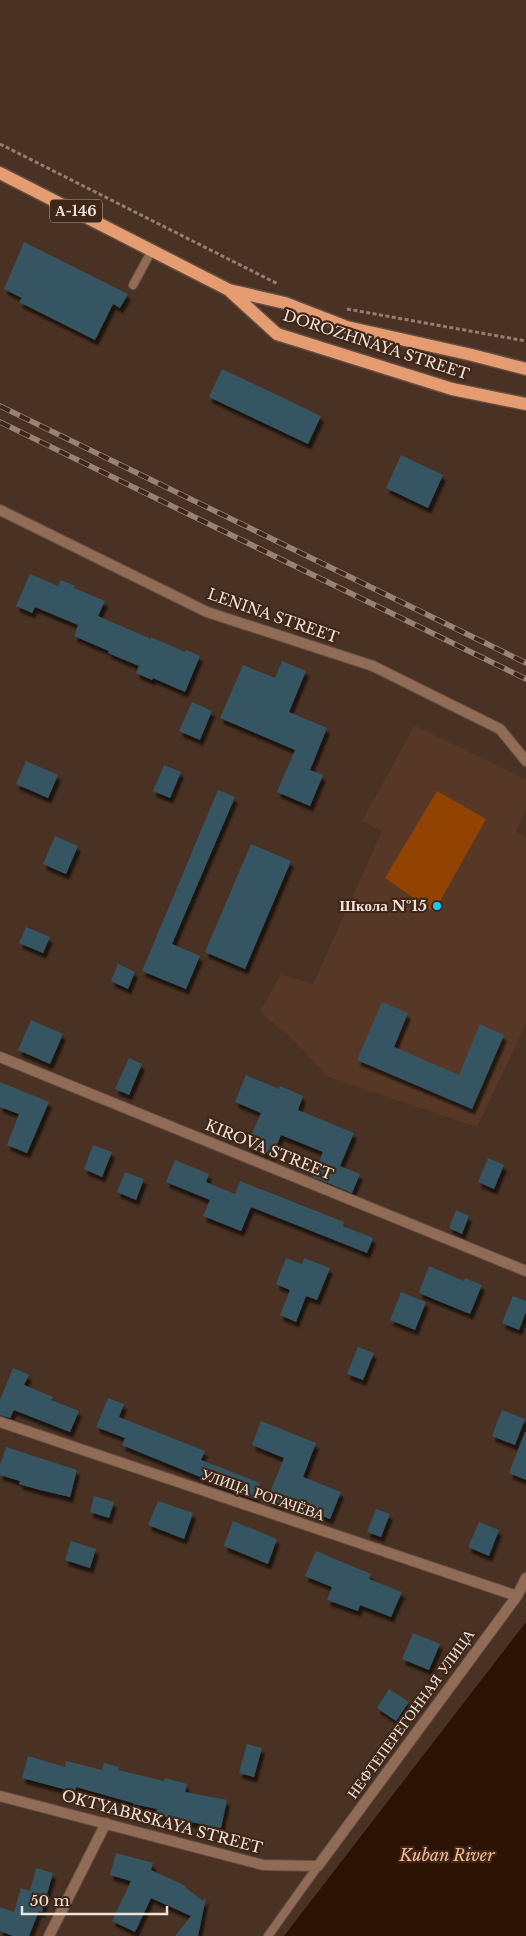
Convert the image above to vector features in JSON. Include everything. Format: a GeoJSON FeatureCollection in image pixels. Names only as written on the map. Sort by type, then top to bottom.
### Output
{"type":"FeatureCollection","features":[{"type":"Feature","properties":{"kind":"main road","name":"DOROZHNAYA STREET"},"geometry":{"type":"LineString","coordinates":[[0,173],[229,290],[285,303],[347,328],[472,355],[526,369]]}},
{"type":"Feature","properties":{"kind":"main road","name":"DOROZHNAYA STREET"},"geometry":{"type":"LineString","coordinates":[[229,290],[276,334],[452,389],[526,404]]}},
{"type":"Feature","properties":{"kind":"street","name":"LENINA STREET"},"geometry":{"type":"LineString","coordinates":[[0,510],[208,612],[373,666],[500,729],[526,761]]}},
{"type":"Feature","properties":{"kind":"street","name":"KIROVA STREET"},"geometry":{"type":"LineString","coordinates":[[0,1057],[526,1271]]}},
{"type":"Feature","properties":{"kind":"street","name":"УЛИЦА РОГАЧЁВА"},"geometry":{"type":"LineString","coordinates":[[0,1422],[517,1596]]}},
{"type":"Feature","properties":{"kind":"street","name":"НЕФТЕПЕРЕГОННАЯ УЛИЦА"},"geometry":{"type":"LineString","coordinates":[[318,1866],[517,1596],[526,1578]]}},
{"type":"Feature","properties":{"kind":"street","name":"OKTYABRSKAYA STREET"},"geometry":{"type":"LineString","coordinates":[[0,1796],[263,1865],[318,1866]]}},
{"type":"Feature","properties":{"kind":"street"},"geometry":{"type":"LineString","coordinates":[[49,1936],[106,1824]]}},
{"type":"Feature","properties":{"kind":"lane"},"geometry":{"type":"LineString","coordinates":[[133,285],[152,250]]}},
{"type":"Feature","properties":{"kind":"lane"},"geometry":{"type":"LineString","coordinates":[[268,1936],[318,1866]]}},
{"type":"Feature","properties":{"kind":"path"},"geometry":{"type":"LineString","coordinates":[[0,144],[283,286]]}},
{"type":"Feature","properties":{"kind":"path"},"geometry":{"type":"LineString","coordinates":[[344,308],[526,341]]}},
{"type":"Feature","properties":{"kind":"shaded area","name":"Школа №15"},"geometry":{"type":"Polygon","coordinates":[[[415,725],[526,780],[526,809],[516,831],[526,837],[526,1024],[477,1127],[328,1077],[290,1037],[260,1012],[281,974],[313,984],[382,831],[362,821],[415,725]]]}},
{"type":"Feature","properties":{"kind":"shaded area"},"geometry":{"type":"Polygon","coordinates":[[[437,791],[486,819],[434,912],[385,878],[437,791]]]}},
{"type":"Feature","properties":{"kind":"water","name":"Kuban River"},"geometry":{"type":"Polygon","coordinates":[[[526,1622],[526,1936],[284,1936],[526,1622]]]}},
{"type":"Feature","properties":{"kind":"building"},"geometry":{"type":"Polygon","coordinates":[[[24,242],[128,294],[120,308],[113,304],[95,340],[19,302],[22,298],[4,289],[24,242]]]}},
{"type":"Feature","properties":{"kind":"building"},"geometry":{"type":"Polygon","coordinates":[[[222,369],[321,416],[308,444],[209,397],[222,369]]]}},
{"type":"Feature","properties":{"kind":"building"},"geometry":{"type":"Polygon","coordinates":[[[401,455],[443,475],[428,508],[386,488],[401,455]]]}},
{"type":"Feature","properties":{"kind":"building"},"geometry":{"type":"Polygon","coordinates":[[[30,574],[58,586],[61,580],[75,586],[74,588],[105,601],[98,616],[151,639],[151,637],[185,652],[186,650],[200,656],[185,692],[136,673],[139,666],[74,636],[78,625],[35,607],[32,613],[16,606],[30,574]]]}},
{"type":"Feature","properties":{"kind":"building"},"geometry":{"type":"Polygon","coordinates":[[[282,661],[306,671],[289,712],[327,728],[310,770],[323,775],[310,806],[277,792],[295,750],[220,718],[243,665],[275,678],[282,661]]]}},
{"type":"Feature","properties":{"kind":"building"},"geometry":{"type":"Polygon","coordinates":[[[192,702],[212,711],[200,740],[179,731],[192,702]]]}},
{"type":"Feature","properties":{"kind":"building"},"geometry":{"type":"Polygon","coordinates":[[[26,761],[58,775],[48,798],[16,784],[26,761]]]}},
{"type":"Feature","properties":{"kind":"building"},"geometry":{"type":"Polygon","coordinates":[[[164,765],[181,772],[170,798],[153,791],[164,765]]]}},
{"type":"Feature","properties":{"kind":"building"},"geometry":{"type":"Polygon","coordinates":[[[218,790],[235,797],[172,944],[200,956],[186,989],[142,971],[218,790]]]}},
{"type":"Feature","properties":{"kind":"building"},"geometry":{"type":"Polygon","coordinates":[[[55,836],[78,846],[66,874],[43,864],[55,836]]]}},
{"type":"Feature","properties":{"kind":"building"},"geometry":{"type":"Polygon","coordinates":[[[251,844],[291,861],[245,969],[205,952],[251,844]]]}},
{"type":"Feature","properties":{"kind":"building"},"geometry":{"type":"Polygon","coordinates":[[[26,927],[50,937],[43,953],[19,943],[26,927]]]}},
{"type":"Feature","properties":{"kind":"building"},"geometry":{"type":"Polygon","coordinates":[[[118,964],[135,972],[128,989],[111,981],[118,964]]]}},
{"type":"Feature","properties":{"kind":"building"},"geometry":{"type":"Polygon","coordinates":[[[382,1002],[408,1013],[394,1047],[459,1075],[480,1024],[504,1035],[472,1109],[357,1060],[382,1002]]]}},
{"type":"Feature","properties":{"kind":"building"},"geometry":{"type":"Polygon","coordinates":[[[31,1020],[63,1034],[50,1064],[18,1050],[31,1020]]]}},
{"type":"Feature","properties":{"kind":"building"},"geometry":{"type":"Polygon","coordinates":[[[129,1058],[142,1064],[129,1095],[115,1089],[129,1058]]]}},
{"type":"Feature","properties":{"kind":"building"},"geometry":{"type":"Polygon","coordinates":[[[246,1075],[279,1089],[280,1086],[303,1096],[298,1110],[354,1133],[340,1166],[360,1174],[352,1193],[313,1177],[323,1152],[281,1135],[272,1156],[247,1145],[261,1113],[235,1102],[246,1075]]]}},
{"type":"Feature","properties":{"kind":"building"},"geometry":{"type":"Polygon","coordinates":[[[0,1082],[49,1102],[27,1153],[7,1145],[19,1114],[0,1107],[0,1082]]]}},
{"type":"Feature","properties":{"kind":"building"},"geometry":{"type":"Polygon","coordinates":[[[93,1145],[112,1152],[102,1177],[84,1169],[93,1145]]]}},
{"type":"Feature","properties":{"kind":"building"},"geometry":{"type":"Polygon","coordinates":[[[488,1158],[504,1165],[494,1189],[478,1182],[488,1158]]]}},
{"type":"Feature","properties":{"kind":"building"},"geometry":{"type":"Polygon","coordinates":[[[175,1160],[209,1174],[206,1182],[235,1194],[240,1181],[344,1222],[343,1226],[373,1238],[367,1253],[251,1207],[241,1231],[203,1216],[210,1200],[166,1182],[175,1160]]]}},
{"type":"Feature","properties":{"kind":"building"},"geometry":{"type":"Polygon","coordinates":[[[125,1172],[144,1179],[136,1200],[117,1192],[125,1172]]]}},
{"type":"Feature","properties":{"kind":"building"},"geometry":{"type":"Polygon","coordinates":[[[456,1210],[469,1216],[462,1234],[449,1228],[456,1210]]]}},
{"type":"Feature","properties":{"kind":"building"},"geometry":{"type":"Polygon","coordinates":[[[286,1258],[302,1264],[304,1258],[330,1268],[317,1300],[306,1296],[296,1322],[280,1315],[290,1290],[276,1284],[286,1258]]]}},
{"type":"Feature","properties":{"kind":"building"},"geometry":{"type":"Polygon","coordinates":[[[429,1266],[464,1281],[465,1278],[482,1285],[470,1314],[419,1293],[429,1266]]]}},
{"type":"Feature","properties":{"kind":"building"},"geometry":{"type":"Polygon","coordinates":[[[401,1292],[426,1302],[415,1330],[390,1320],[401,1292]]]}},
{"type":"Feature","properties":{"kind":"building"},"geometry":{"type":"Polygon","coordinates":[[[513,1296],[526,1301],[526,1312],[519,1330],[502,1323],[513,1296]]]}},
{"type":"Feature","properties":{"kind":"building"},"geometry":{"type":"Polygon","coordinates":[[[358,1347],[374,1353],[363,1380],[347,1374],[358,1347]]]}},
{"type":"Feature","properties":{"kind":"building"},"geometry":{"type":"Polygon","coordinates":[[[13,1368],[29,1375],[24,1385],[53,1397],[51,1400],[79,1411],[70,1432],[14,1410],[10,1418],[0,1415],[0,1400],[13,1368]]]}},
{"type":"Feature","properties":{"kind":"building"},"geometry":{"type":"Polygon","coordinates":[[[108,1398],[124,1404],[119,1417],[205,1451],[201,1460],[260,1483],[254,1499],[122,1445],[125,1438],[96,1427],[108,1398]]]}},
{"type":"Feature","properties":{"kind":"building"},"geometry":{"type":"Polygon","coordinates":[[[502,1410],[525,1419],[515,1445],[492,1436],[502,1410]]]}},
{"type":"Feature","properties":{"kind":"building"},"geometry":{"type":"Polygon","coordinates":[[[261,1421],[316,1443],[303,1477],[341,1492],[330,1519],[283,1501],[281,1506],[267,1500],[284,1458],[252,1445],[261,1421]]]}},
{"type":"Feature","properties":{"kind":"building"},"geometry":{"type":"Polygon","coordinates":[[[526,1432],[526,1480],[509,1473],[526,1432]]]}},
{"type":"Feature","properties":{"kind":"building"},"geometry":{"type":"Polygon","coordinates":[[[6,1447],[77,1470],[70,1497],[19,1484],[20,1481],[0,1475],[0,1465],[6,1447]]]}},
{"type":"Feature","properties":{"kind":"building"},"geometry":{"type":"Polygon","coordinates":[[[94,1496],[114,1502],[109,1518],[90,1512],[94,1496]]]}},
{"type":"Feature","properties":{"kind":"building"},"geometry":{"type":"Polygon","coordinates":[[[158,1501],[193,1513],[184,1539],[148,1525],[158,1501]]]}},
{"type":"Feature","properties":{"kind":"building"},"geometry":{"type":"Polygon","coordinates":[[[376,1509],[390,1514],[381,1537],[367,1532],[376,1509]]]}},
{"type":"Feature","properties":{"kind":"building"},"geometry":{"type":"Polygon","coordinates":[[[233,1521],[277,1539],[268,1564],[224,1546],[233,1521]]]}},
{"type":"Feature","properties":{"kind":"building"},"geometry":{"type":"Polygon","coordinates":[[[479,1522],[499,1530],[489,1556],[468,1547],[479,1522]]]}},
{"type":"Feature","properties":{"kind":"building"},"geometry":{"type":"Polygon","coordinates":[[[71,1541],[96,1549],[90,1568],[65,1560],[71,1541]]]}},
{"type":"Feature","properties":{"kind":"building"},"geometry":{"type":"Polygon","coordinates":[[[316,1551],[371,1574],[369,1579],[402,1592],[391,1617],[360,1605],[358,1611],[327,1600],[332,1587],[305,1576],[316,1551]]]}},
{"type":"Feature","properties":{"kind":"building"},"geometry":{"type":"Polygon","coordinates":[[[413,1633],[440,1644],[429,1670],[402,1659],[413,1633]]]}},
{"type":"Feature","properties":{"kind":"building"},"geometry":{"type":"Polygon","coordinates":[[[389,1689],[409,1702],[396,1721],[377,1708],[389,1689]]]}},
{"type":"Feature","properties":{"kind":"building"},"geometry":{"type":"Polygon","coordinates":[[[247,1744],[262,1748],[254,1777],[239,1773],[247,1744]]]}},
{"type":"Feature","properties":{"kind":"building"},"geometry":{"type":"Polygon","coordinates":[[[28,1756],[65,1767],[66,1761],[102,1770],[104,1763],[119,1767],[118,1770],[164,1781],[165,1778],[187,1784],[185,1792],[227,1800],[221,1828],[156,1815],[157,1809],[76,1787],[75,1792],[22,1778],[28,1756]]]}},
{"type":"Feature","properties":{"kind":"building"},"geometry":{"type":"Polygon","coordinates":[[[116,1853],[153,1863],[151,1870],[186,1886],[203,1901],[206,1897],[198,1936],[175,1936],[191,1916],[151,1898],[135,1932],[112,1921],[131,1881],[110,1875],[116,1853]]]}},
{"type":"Feature","properties":{"kind":"building"},"geometry":{"type":"Polygon","coordinates":[[[36,1868],[53,1873],[42,1912],[39,1911],[29,1936],[13,1936],[0,1931],[0,1907],[14,1912],[21,1888],[30,1891],[36,1868]]]}},
{"type":"Feature","properties":{"kind":"railway"},"geometry":{"type":"LineString","coordinates":[[0,406],[526,663]]}},
{"type":"Feature","properties":{"kind":"railway"},"geometry":{"type":"LineString","coordinates":[[0,422],[526,679]]}},
{"type":"Feature","properties":{"kind":"place","name":"Школа №15"},"geometry":{"type":"Point","coordinates":[437,906]}}]}
